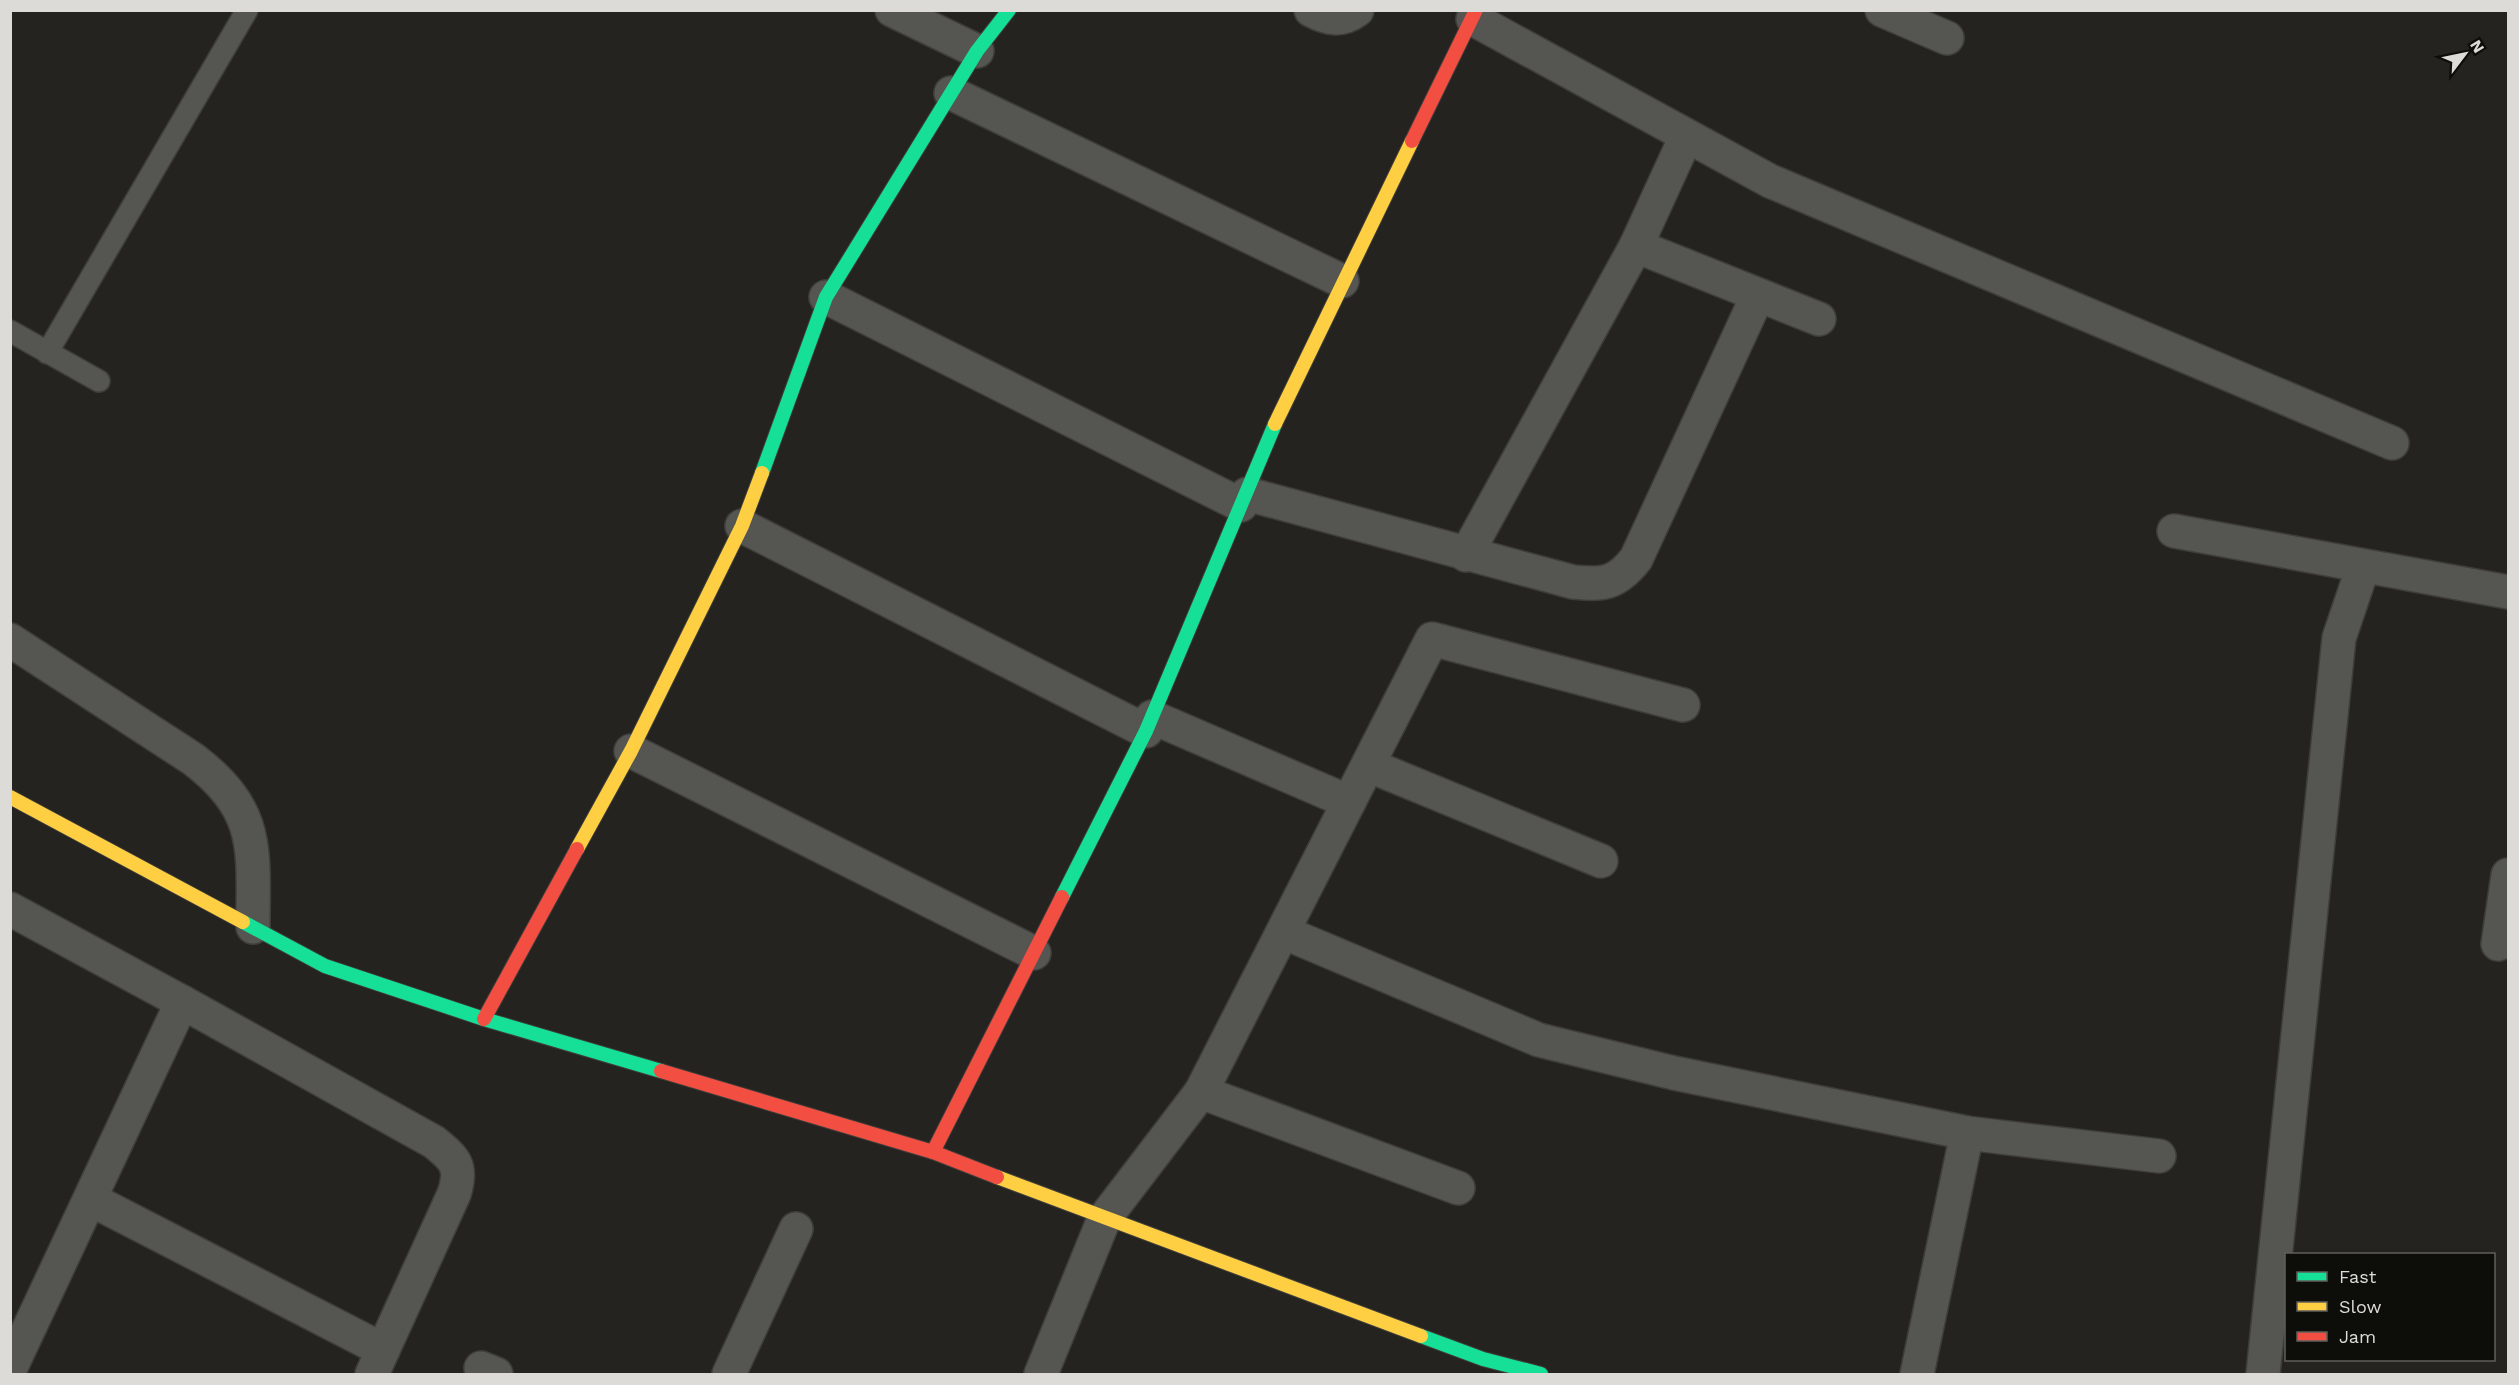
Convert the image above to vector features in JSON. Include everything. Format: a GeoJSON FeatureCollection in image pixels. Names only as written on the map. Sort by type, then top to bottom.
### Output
{"type":"FeatureCollection","features":[{"type":"Feature","properties":{"kind":"street"},"geometry":{"type":"LineString","coordinates":[[892,10],[976,51]]}},
{"type":"Feature","properties":{"kind":"street"},"geometry":{"type":"LineString","coordinates":[[484,1019],[631,751],[742,526],[826,297],[976,51],[1009,10]]}},
{"type":"Feature","properties":{"kind":"street"},"geometry":{"type":"LineString","coordinates":[[1311,10],[1333,20],[1347,18],[1357,10]]}},
{"type":"Feature","properties":{"kind":"street"},"geometry":{"type":"LineString","coordinates":[[1882,10],[1947,38]]}},
{"type":"Feature","properties":{"kind":"street"},"geometry":{"type":"LineString","coordinates":[[933,1152],[1149,724],[1282,407],[1342,281],[1475,15],[1686,137],[1770,181],[2392,443]]}},
{"type":"Feature","properties":{"kind":"street"},"geometry":{"type":"LineString","coordinates":[[951,93],[1342,281]]}},
{"type":"Feature","properties":{"kind":"street"},"geometry":{"type":"LineString","coordinates":[[1466,555],[1636,246],[1686,137]]}},
{"type":"Feature","properties":{"kind":"street"},"geometry":{"type":"LineString","coordinates":[[1636,246],[1819,319]]}},
{"type":"Feature","properties":{"kind":"street"},"geometry":{"type":"LineString","coordinates":[[826,297],[1244,500],[1573,582],[1595,585],[1611,582],[1625,573],[1636,559],[1758,295]]}},
{"type":"Feature","properties":{"kind":"street"},"geometry":{"type":"LineString","coordinates":[[742,526],[1149,724],[1349,802]]}},
{"type":"Feature","properties":{"kind":"street"},"geometry":{"type":"LineString","coordinates":[[2174,531],[2508,592]]}},
{"type":"Feature","properties":{"kind":"street"},"geometry":{"type":"LineString","coordinates":[[2263,1374],[2339,638],[2363,567]]}},
{"type":"Feature","properties":{"kind":"street"},"geometry":{"type":"LineString","coordinates":[[1041,1374],[1104,1220],[1201,1092],[1432,639],[1683,705]]}},
{"type":"Feature","properties":{"kind":"street"},"geometry":{"type":"LineString","coordinates":[[10,640],[193,759],[215,776],[234,798],[246,824],[253,852],[253,927]]}},
{"type":"Feature","properties":{"kind":"street"},"geometry":{"type":"LineString","coordinates":[[631,751],[1034,953]]}},
{"type":"Feature","properties":{"kind":"street"},"geometry":{"type":"LineString","coordinates":[[1368,765],[1601,861]]}},
{"type":"Feature","properties":{"kind":"street"},"geometry":{"type":"LineString","coordinates":[[10,797],[325,966],[484,1019],[933,1152],[1480,1367],[1541,1374]]}},
{"type":"Feature","properties":{"kind":"street"},"geometry":{"type":"LineString","coordinates":[[2498,944],[2508,875]]}},
{"type":"Feature","properties":{"kind":"street"},"geometry":{"type":"LineString","coordinates":[[10,909],[434,1142],[449,1154],[457,1165],[459,1179],[378,1362],[90,1199]]}},
{"type":"Feature","properties":{"kind":"street"},"geometry":{"type":"LineString","coordinates":[[1283,932],[1539,1040],[1674,1073],[1967,1133],[2159,1156]]}},
{"type":"Feature","properties":{"kind":"street"},"geometry":{"type":"LineString","coordinates":[[10,1369],[182,1002]]}},
{"type":"Feature","properties":{"kind":"street"},"geometry":{"type":"LineString","coordinates":[[1201,1092],[1458,1188]]}},
{"type":"Feature","properties":{"kind":"street"},"geometry":{"type":"LineString","coordinates":[[1917,1374],[1967,1133]]}},
{"type":"Feature","properties":{"kind":"street"},"geometry":{"type":"LineString","coordinates":[[729,1374],[796,1230]]}},
{"type":"Feature","properties":{"kind":"lane"},"geometry":{"type":"LineString","coordinates":[[47,353],[247,10]]}},
{"type":"Feature","properties":{"kind":"lane"},"geometry":{"type":"LineString","coordinates":[[10,331],[99,381]]}},
{"type":"Feature","properties":{"kind":"traffic: fast"},"geometry":{"type":"LineString","coordinates":[[762,473],[826,297],[977,51],[1009,10]]}},
{"type":"Feature","properties":{"kind":"traffic: fast"},"geometry":{"type":"LineString","coordinates":[[1062,897],[1146,731],[1275,424]]}},
{"type":"Feature","properties":{"kind":"traffic: fast"},"geometry":{"type":"LineString","coordinates":[[243,922],[325,966],[484,1019],[661,1071]]}},
{"type":"Feature","properties":{"kind":"traffic: fast"},"geometry":{"type":"LineString","coordinates":[[1421,1336],[1483,1359],[1541,1374]]}},
{"type":"Feature","properties":{"kind":"traffic: slow"},"geometry":{"type":"LineString","coordinates":[[1275,424],[1412,141]]}},
{"type":"Feature","properties":{"kind":"traffic: slow"},"geometry":{"type":"LineString","coordinates":[[577,849],[631,751],[742,526],[762,473]]}},
{"type":"Feature","properties":{"kind":"traffic: slow"},"geometry":{"type":"LineString","coordinates":[[10,797],[243,922]]}},
{"type":"Feature","properties":{"kind":"traffic: slow"},"geometry":{"type":"LineString","coordinates":[[997,1177],[1421,1336]]}},
{"type":"Feature","properties":{"kind":"traffic: jam"},"geometry":{"type":"LineString","coordinates":[[1412,141],[1476,10]]}},
{"type":"Feature","properties":{"kind":"traffic: jam"},"geometry":{"type":"LineString","coordinates":[[484,1019],[577,849]]}},
{"type":"Feature","properties":{"kind":"traffic: jam"},"geometry":{"type":"LineString","coordinates":[[933,1152],[1062,897]]}},
{"type":"Feature","properties":{"kind":"traffic: jam"},"geometry":{"type":"LineString","coordinates":[[661,1071],[933,1152],[997,1177]]}}]}
